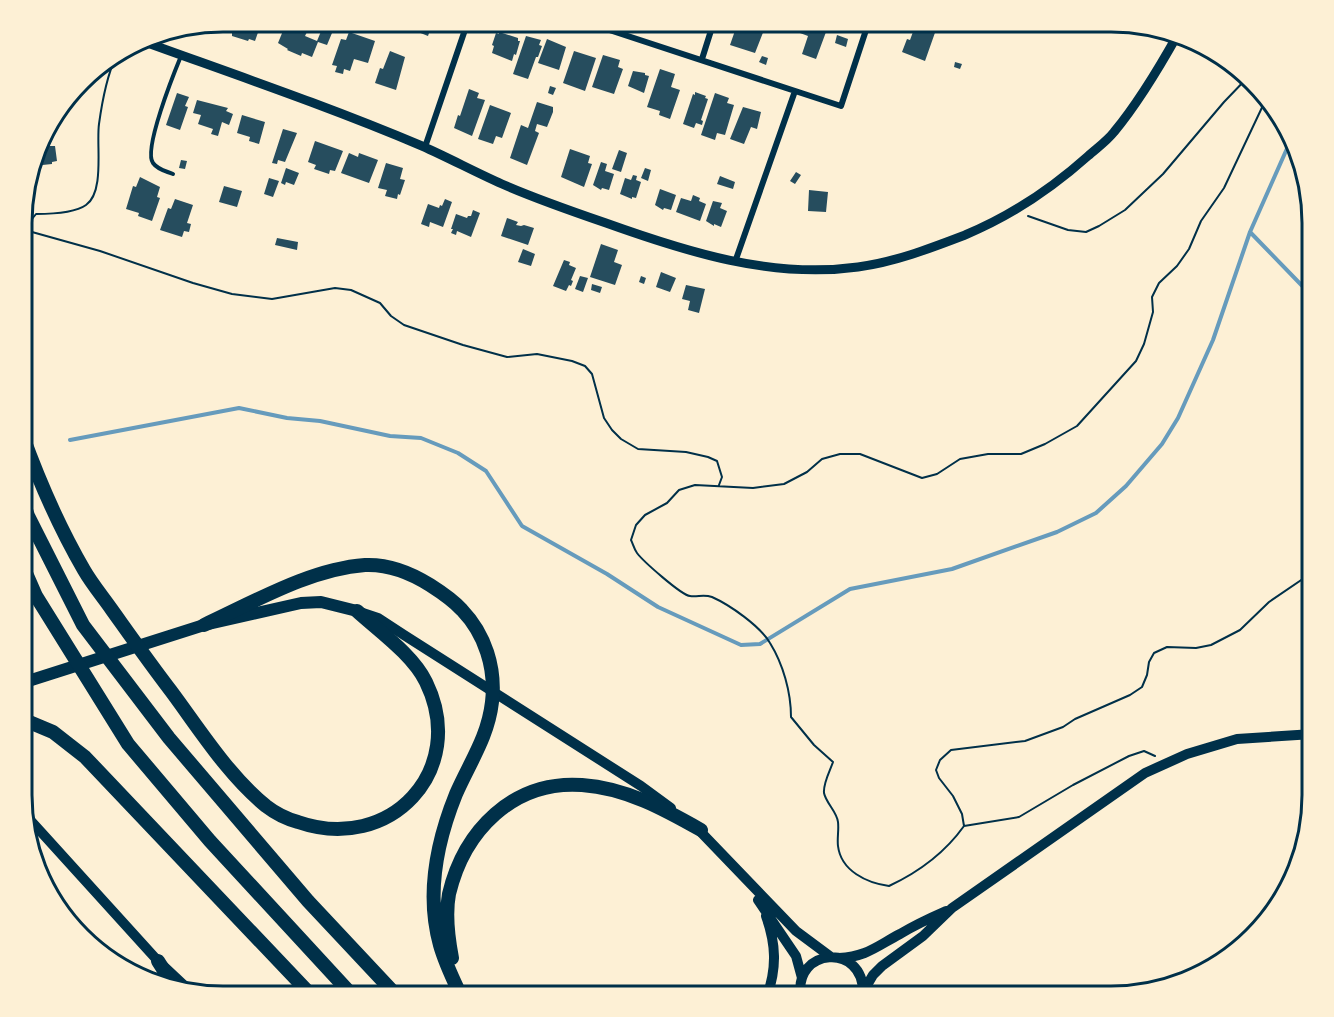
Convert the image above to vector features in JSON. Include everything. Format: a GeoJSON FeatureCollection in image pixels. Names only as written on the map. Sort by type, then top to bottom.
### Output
{"type":"FeatureCollection","features":[{"type":"Feature","properties":{"kind":"highway"},"geometry":{"type":"LineString","coordinates":[[31,460],[84,571],[233,773],[267,807],[297,822],[330,830],[365,827],[382,820],[409,802],[420,788],[434,759],[437,745],[437,714],[421,672],[357,611]]}},
{"type":"Feature","properties":{"kind":"highway"},"geometry":{"type":"LineString","coordinates":[[32,523],[83,625],[169,738],[308,901],[387,985]]}},
{"type":"Feature","properties":{"kind":"highway"},"geometry":{"type":"LineString","coordinates":[[204,625],[276,591],[333,570],[367,565],[392,568],[417,577],[450,599],[472,620],[484,643],[493,671],[493,700],[488,728],[456,794],[448,816],[434,879],[436,924],[440,943],[457,985]]}},
{"type":"Feature","properties":{"kind":"highway"},"geometry":{"type":"LineString","coordinates":[[32,586],[128,744],[210,841],[343,985]]}},
{"type":"Feature","properties":{"kind":"highway"},"geometry":{"type":"LineString","coordinates":[[32,723],[52,732],[85,757],[302,985]]}},
{"type":"Feature","properties":{"kind":"highway"},"geometry":{"type":"LineString","coordinates":[[459,985],[447,924],[449,896],[458,867],[472,839],[502,807],[550,787],[569,785],[596,787],[633,796],[701,831]]}},
{"type":"Feature","properties":{"kind":"highway"},"geometry":{"type":"LineString","coordinates":[[158,961],[168,977]]}},
{"type":"Feature","properties":{"kind":"main road"},"geometry":{"type":"LineString","coordinates":[[32,680],[204,625],[301,603],[321,602],[378,618],[632,780],[701,831],[796,931],[835,957],[855,967],[863,986]]}},
{"type":"Feature","properties":{"kind":"main road"},"geometry":{"type":"LineString","coordinates":[[801,986],[806,970],[813,963],[835,957],[852,957],[872,951],[952,908],[1145,772],[1187,754],[1237,739],[1302,735]]}},
{"type":"Feature","properties":{"kind":"main road"},"geometry":{"type":"LineString","coordinates":[[34,824],[158,961],[178,980]]}},
{"type":"Feature","properties":{"kind":"main road"},"geometry":{"type":"LineString","coordinates":[[746,879],[796,956],[799,986]]}},
{"type":"Feature","properties":{"kind":"main road"},"geometry":{"type":"LineString","coordinates":[[763,907],[774,941],[774,969],[770,986]]}},
{"type":"Feature","properties":{"kind":"main road"},"geometry":{"type":"LineString","coordinates":[[867,986],[882,966],[923,936],[952,908]]}},
{"type":"Feature","properties":{"kind":"street"},"geometry":{"type":"LineString","coordinates":[[425,147],[464,31]]}},
{"type":"Feature","properties":{"kind":"street"},"geometry":{"type":"LineString","coordinates":[[615,31],[841,106],[865,32]]}},
{"type":"Feature","properties":{"kind":"street"},"geometry":{"type":"LineString","coordinates":[[702,59],[711,32]]}},
{"type":"Feature","properties":{"kind":"street"},"geometry":{"type":"LineString","coordinates":[[153,45],[343,113],[425,147],[504,185],[581,214],[695,252],[735,262],[777,268],[820,270],[859,267],[896,260],[982,228],[1020,208],[1066,175],[1112,135],[1152,82],[1174,42]]}},
{"type":"Feature","properties":{"kind":"street"},"geometry":{"type":"LineString","coordinates":[[735,262],[795,91]]}},
{"type":"Feature","properties":{"kind":"lane"},"geometry":{"type":"LineString","coordinates":[[173,174],[160,169],[153,163],[150,152],[157,124],[181,55]]}},
{"type":"Feature","properties":{"kind":"path"},"geometry":{"type":"LineString","coordinates":[[31,220],[36,214],[56,214],[86,206],[93,197],[98,180],[98,125],[111,68]]}},
{"type":"Feature","properties":{"kind":"path"},"geometry":{"type":"LineString","coordinates":[[1020,208],[1029,217],[1068,230],[1086,232],[1099,226],[1125,210],[1163,174],[1242,83]]}},
{"type":"Feature","properties":{"kind":"path"},"geometry":{"type":"LineString","coordinates":[[1168,762],[1144,752],[1129,756],[1019,817],[964,826],[925,867],[907,878],[889,886],[859,878],[844,860],[838,847],[838,822],[824,794],[826,780],[833,762],[814,745],[791,717],[791,698],[770,643],[738,613],[716,599],[707,595],[688,596],[677,590],[636,553],[631,540],[636,525],[645,515],[667,503],[679,490],[695,485],[753,488],[784,484],[807,472],[822,459],[840,454],[860,454],[922,478],[937,474],[960,459],[988,454],[1021,454],[1077,426],[1136,361],[1144,344],[1152,312],[1152,297],[1159,283],[1177,266],[1189,249],[1201,221],[1224,188],[1263,106]]}},
{"type":"Feature","properties":{"kind":"path"},"geometry":{"type":"LineString","coordinates":[[31,230],[232,294],[272,299],[335,288],[351,290],[380,303],[391,316],[404,325],[462,345],[507,357],[537,354],[572,361],[585,366],[592,374],[604,418],[621,439],[638,449],[686,452],[717,461],[722,477],[719,485]]}},
{"type":"Feature","properties":{"kind":"path"},"geometry":{"type":"LineString","coordinates":[[964,826],[962,814],[936,770],[940,760],[951,750],[1025,741],[1063,727],[1075,719],[1130,695],[1142,687],[1154,653],[1167,647],[1196,648],[1211,645],[1240,630],[1269,602],[1302,580]]}},
{"type":"Feature","properties":{"kind":"building"},"geometry":{"type":"Polygon","coordinates":[[[258,31],[255,41],[232,36],[232,33],[227,32],[258,31]]]}},
{"type":"Feature","properties":{"kind":"building"},"geometry":{"type":"Polygon","coordinates":[[[283,31],[307,31],[305,36],[317,41],[321,31],[333,31],[327,45],[318,42],[312,57],[302,53],[301,56],[278,43],[283,31]]]}},
{"type":"Feature","properties":{"kind":"building"},"geometry":{"type":"Polygon","coordinates":[[[416,31],[430,31],[428,36],[416,31]]]}},
{"type":"Feature","properties":{"kind":"building"},"geometry":{"type":"Polygon","coordinates":[[[349,32],[375,41],[368,63],[354,59],[350,71],[344,69],[343,74],[335,72],[337,66],[332,65],[341,39],[346,40],[349,32]]]}},
{"type":"Feature","properties":{"kind":"building"},"geometry":{"type":"Polygon","coordinates":[[[499,32],[518,38],[520,41],[512,61],[492,53],[496,33],[499,34],[499,32]]]}},
{"type":"Feature","properties":{"kind":"building"},"geometry":{"type":"Polygon","coordinates":[[[735,32],[763,32],[755,53],[730,45],[735,32]]]}},
{"type":"Feature","properties":{"kind":"building"},"geometry":{"type":"Polygon","coordinates":[[[826,32],[816,59],[802,54],[808,36],[800,33],[826,32]]]}},
{"type":"Feature","properties":{"kind":"building"},"geometry":{"type":"Polygon","coordinates":[[[913,32],[935,32],[925,61],[902,52],[907,39],[910,40],[913,32]]]}},
{"type":"Feature","properties":{"kind":"building"},"geometry":{"type":"Polygon","coordinates":[[[837,35],[848,39],[846,47],[835,43],[837,35]]]}},
{"type":"Feature","properties":{"kind":"building"},"geometry":{"type":"Polygon","coordinates":[[[526,36],[541,40],[539,45],[542,46],[528,79],[513,74],[526,36]]]}},
{"type":"Feature","properties":{"kind":"building"},"geometry":{"type":"Polygon","coordinates":[[[547,39],[566,47],[559,70],[538,63],[547,39]]]}},
{"type":"Feature","properties":{"kind":"building"},"geometry":{"type":"Polygon","coordinates":[[[390,51],[405,57],[396,90],[375,83],[380,68],[383,69],[390,51]]]}},
{"type":"Feature","properties":{"kind":"building"},"geometry":{"type":"Polygon","coordinates":[[[574,51],[596,58],[585,91],[563,83],[574,51]]]}},
{"type":"Feature","properties":{"kind":"building"},"geometry":{"type":"Polygon","coordinates":[[[603,55],[620,60],[618,67],[623,69],[614,94],[592,87],[603,55]]]}},
{"type":"Feature","properties":{"kind":"building"},"geometry":{"type":"Polygon","coordinates":[[[762,56],[768,58],[766,65],[759,62],[762,56]]]}},
{"type":"Feature","properties":{"kind":"building"},"geometry":{"type":"Polygon","coordinates":[[[955,62],[962,64],[960,69],[954,67],[955,62]]]}},
{"type":"Feature","properties":{"kind":"building"},"geometry":{"type":"Polygon","coordinates":[[[660,69],[675,74],[671,87],[680,90],[670,119],[659,115],[660,111],[647,107],[660,69]]]}},
{"type":"Feature","properties":{"kind":"building"},"geometry":{"type":"Polygon","coordinates":[[[633,71],[649,76],[644,93],[628,86],[633,71]]]}},
{"type":"Feature","properties":{"kind":"building"},"geometry":{"type":"Polygon","coordinates":[[[550,86],[556,88],[553,95],[548,93],[550,86]]]}},
{"type":"Feature","properties":{"kind":"building"},"geometry":{"type":"Polygon","coordinates":[[[469,89],[479,93],[477,98],[485,100],[472,136],[454,128],[469,89]]]}},
{"type":"Feature","properties":{"kind":"building"},"geometry":{"type":"Polygon","coordinates":[[[695,92],[708,99],[701,120],[702,125],[696,123],[694,128],[683,124],[695,92]]]}},
{"type":"Feature","properties":{"kind":"building"},"geometry":{"type":"Polygon","coordinates":[[[177,93],[189,97],[180,130],[166,125],[177,93]]]}},
{"type":"Feature","properties":{"kind":"building"},"geometry":{"type":"Polygon","coordinates":[[[715,93],[729,98],[727,103],[734,105],[725,135],[717,133],[715,140],[701,135],[715,93]]]}},
{"type":"Feature","properties":{"kind":"building"},"geometry":{"type":"Polygon","coordinates":[[[197,100],[228,108],[226,111],[233,114],[229,125],[222,122],[218,136],[211,134],[213,129],[198,124],[201,115],[193,113],[197,100]]]}},
{"type":"Feature","properties":{"kind":"building"},"geometry":{"type":"Polygon","coordinates":[[[537,102],[553,107],[553,112],[547,127],[537,124],[535,131],[539,133],[527,165],[510,158],[521,125],[528,128],[537,102]]]}},
{"type":"Feature","properties":{"kind":"building"},"geometry":{"type":"Polygon","coordinates":[[[490,105],[511,113],[502,138],[496,136],[493,144],[478,139],[490,105]]]}},
{"type":"Feature","properties":{"kind":"building"},"geometry":{"type":"Polygon","coordinates":[[[743,107],[761,112],[757,129],[751,127],[744,144],[730,139],[743,107]]]}},
{"type":"Feature","properties":{"kind":"building"},"geometry":{"type":"Polygon","coordinates":[[[242,115],[265,122],[259,144],[249,141],[250,137],[237,133],[242,115]]]}},
{"type":"Feature","properties":{"kind":"building"},"geometry":{"type":"Polygon","coordinates":[[[283,129],[297,133],[285,162],[278,160],[277,164],[272,163],[283,129]]]}},
{"type":"Feature","properties":{"kind":"building"},"geometry":{"type":"Polygon","coordinates":[[[50,141],[50,146],[55,146],[57,161],[41,165],[50,141]]]}},
{"type":"Feature","properties":{"kind":"building"},"geometry":{"type":"Polygon","coordinates":[[[315,141],[343,151],[335,171],[330,170],[329,174],[314,169],[316,165],[308,162],[315,141]]]}},
{"type":"Feature","properties":{"kind":"building"},"geometry":{"type":"Polygon","coordinates":[[[570,149],[590,156],[588,163],[592,164],[584,187],[561,177],[570,149]]]}},
{"type":"Feature","properties":{"kind":"building"},"geometry":{"type":"Polygon","coordinates":[[[619,150],[627,153],[621,172],[612,169],[619,150]]]}},
{"type":"Feature","properties":{"kind":"building"},"geometry":{"type":"Polygon","coordinates":[[[349,153],[358,157],[359,153],[378,160],[369,183],[341,173],[349,153]]]}},
{"type":"Feature","properties":{"kind":"building"},"geometry":{"type":"Polygon","coordinates":[[[181,160],[187,161],[185,169],[179,168],[181,160]]]}},
{"type":"Feature","properties":{"kind":"building"},"geometry":{"type":"Polygon","coordinates":[[[601,162],[607,164],[605,171],[614,174],[609,190],[602,188],[601,190],[593,185],[601,162]]]}},
{"type":"Feature","properties":{"kind":"building"},"geometry":{"type":"Polygon","coordinates":[[[386,163],[403,168],[400,179],[405,180],[397,199],[385,196],[387,190],[378,188],[386,163]]]}},
{"type":"Feature","properties":{"kind":"building"},"geometry":{"type":"Polygon","coordinates":[[[286,168],[299,173],[294,185],[281,183],[286,168]]]}},
{"type":"Feature","properties":{"kind":"building"},"geometry":{"type":"Polygon","coordinates":[[[645,168],[651,170],[648,181],[641,178],[645,168]]]}},
{"type":"Feature","properties":{"kind":"building"},"geometry":{"type":"Polygon","coordinates":[[[796,172],[801,175],[795,184],[790,181],[796,172]]]}},
{"type":"Feature","properties":{"kind":"building"},"geometry":{"type":"Polygon","coordinates":[[[633,175],[637,176],[636,180],[641,182],[636,198],[632,197],[632,199],[620,194],[625,178],[631,180],[633,175]]]}},
{"type":"Feature","properties":{"kind":"building"},"geometry":{"type":"Polygon","coordinates":[[[720,176],[735,182],[733,189],[717,184],[720,176]]]}},
{"type":"Feature","properties":{"kind":"building"},"geometry":{"type":"Polygon","coordinates":[[[140,177],[160,187],[157,197],[160,198],[152,221],[138,216],[139,213],[126,209],[133,186],[136,187],[140,177]]]}},
{"type":"Feature","properties":{"kind":"building"},"geometry":{"type":"Polygon","coordinates":[[[269,178],[279,181],[273,197],[264,194],[269,178]]]}},
{"type":"Feature","properties":{"kind":"building"},"geometry":{"type":"Polygon","coordinates":[[[224,186],[242,191],[237,207],[219,202],[224,186]]]}},
{"type":"Feature","properties":{"kind":"building"},"geometry":{"type":"Polygon","coordinates":[[[660,189],[676,195],[671,210],[664,208],[663,210],[655,205],[660,189]]]}},
{"type":"Feature","properties":{"kind":"building"},"geometry":{"type":"Polygon","coordinates":[[[809,190],[828,192],[826,212],[808,211],[809,190]]]}},
{"type":"Feature","properties":{"kind":"building"},"geometry":{"type":"Polygon","coordinates":[[[693,195],[706,204],[700,221],[676,212],[681,198],[691,201],[693,195]]]}},
{"type":"Feature","properties":{"kind":"building"},"geometry":{"type":"Polygon","coordinates":[[[175,199],[193,205],[187,223],[191,224],[189,232],[184,231],[182,237],[160,230],[168,208],[171,209],[175,199]]]}},
{"type":"Feature","properties":{"kind":"building"},"geometry":{"type":"Polygon","coordinates":[[[445,199],[452,202],[443,227],[430,222],[429,227],[421,224],[428,204],[439,208],[445,199]]]}},
{"type":"Feature","properties":{"kind":"building"},"geometry":{"type":"Polygon","coordinates":[[[713,201],[722,203],[720,208],[727,211],[721,227],[706,221],[713,201]]]}},
{"type":"Feature","properties":{"kind":"building"},"geometry":{"type":"Polygon","coordinates":[[[473,210],[480,213],[471,237],[457,231],[456,235],[451,233],[456,214],[467,218],[471,216],[473,210]]]}},
{"type":"Feature","properties":{"kind":"building"},"geometry":{"type":"Polygon","coordinates":[[[507,218],[518,222],[516,225],[534,228],[528,245],[501,236],[507,218]]]}},
{"type":"Feature","properties":{"kind":"building"},"geometry":{"type":"Polygon","coordinates":[[[277,238],[298,242],[297,250],[275,245],[277,238]]]}},
{"type":"Feature","properties":{"kind":"building"},"geometry":{"type":"Polygon","coordinates":[[[601,244],[618,250],[614,262],[622,265],[615,285],[590,277],[601,244]]]}},
{"type":"Feature","properties":{"kind":"building"},"geometry":{"type":"Polygon","coordinates":[[[523,249],[535,254],[531,266],[518,262],[523,249]]]}},
{"type":"Feature","properties":{"kind":"building"},"geometry":{"type":"Polygon","coordinates":[[[564,260],[576,268],[571,286],[569,285],[566,291],[553,286],[564,260]]]}},
{"type":"Feature","properties":{"kind":"building"},"geometry":{"type":"Polygon","coordinates":[[[661,272],[676,278],[670,292],[656,287],[661,272]]]}},
{"type":"Feature","properties":{"kind":"building"},"geometry":{"type":"Polygon","coordinates":[[[580,276],[588,278],[583,292],[575,289],[580,276]]]}},
{"type":"Feature","properties":{"kind":"building"},"geometry":{"type":"Polygon","coordinates":[[[641,276],[646,278],[644,284],[639,282],[641,276]]]}},
{"type":"Feature","properties":{"kind":"building"},"geometry":{"type":"Polygon","coordinates":[[[592,284],[602,287],[600,293],[591,290],[592,284]]]}},
{"type":"Feature","properties":{"kind":"building"},"geometry":{"type":"Polygon","coordinates":[[[686,285],[705,289],[699,313],[688,310],[690,301],[682,299],[686,285]]]}},
{"type":"Feature","properties":{"kind":"waterway"},"geometry":{"type":"LineString","coordinates":[[70,440],[239,408],[287,418],[320,421],[390,436],[421,438],[458,453],[486,471],[522,526],[607,574],[658,607],[741,645],[760,644],[850,589],[952,569],[1057,532],[1096,513],[1126,486],[1162,444],[1178,418],[1213,340],[1250,232],[1287,148]]}},
{"type":"Feature","properties":{"kind":"waterway"},"geometry":{"type":"LineString","coordinates":[[1250,232],[1302,286]]}}]}
